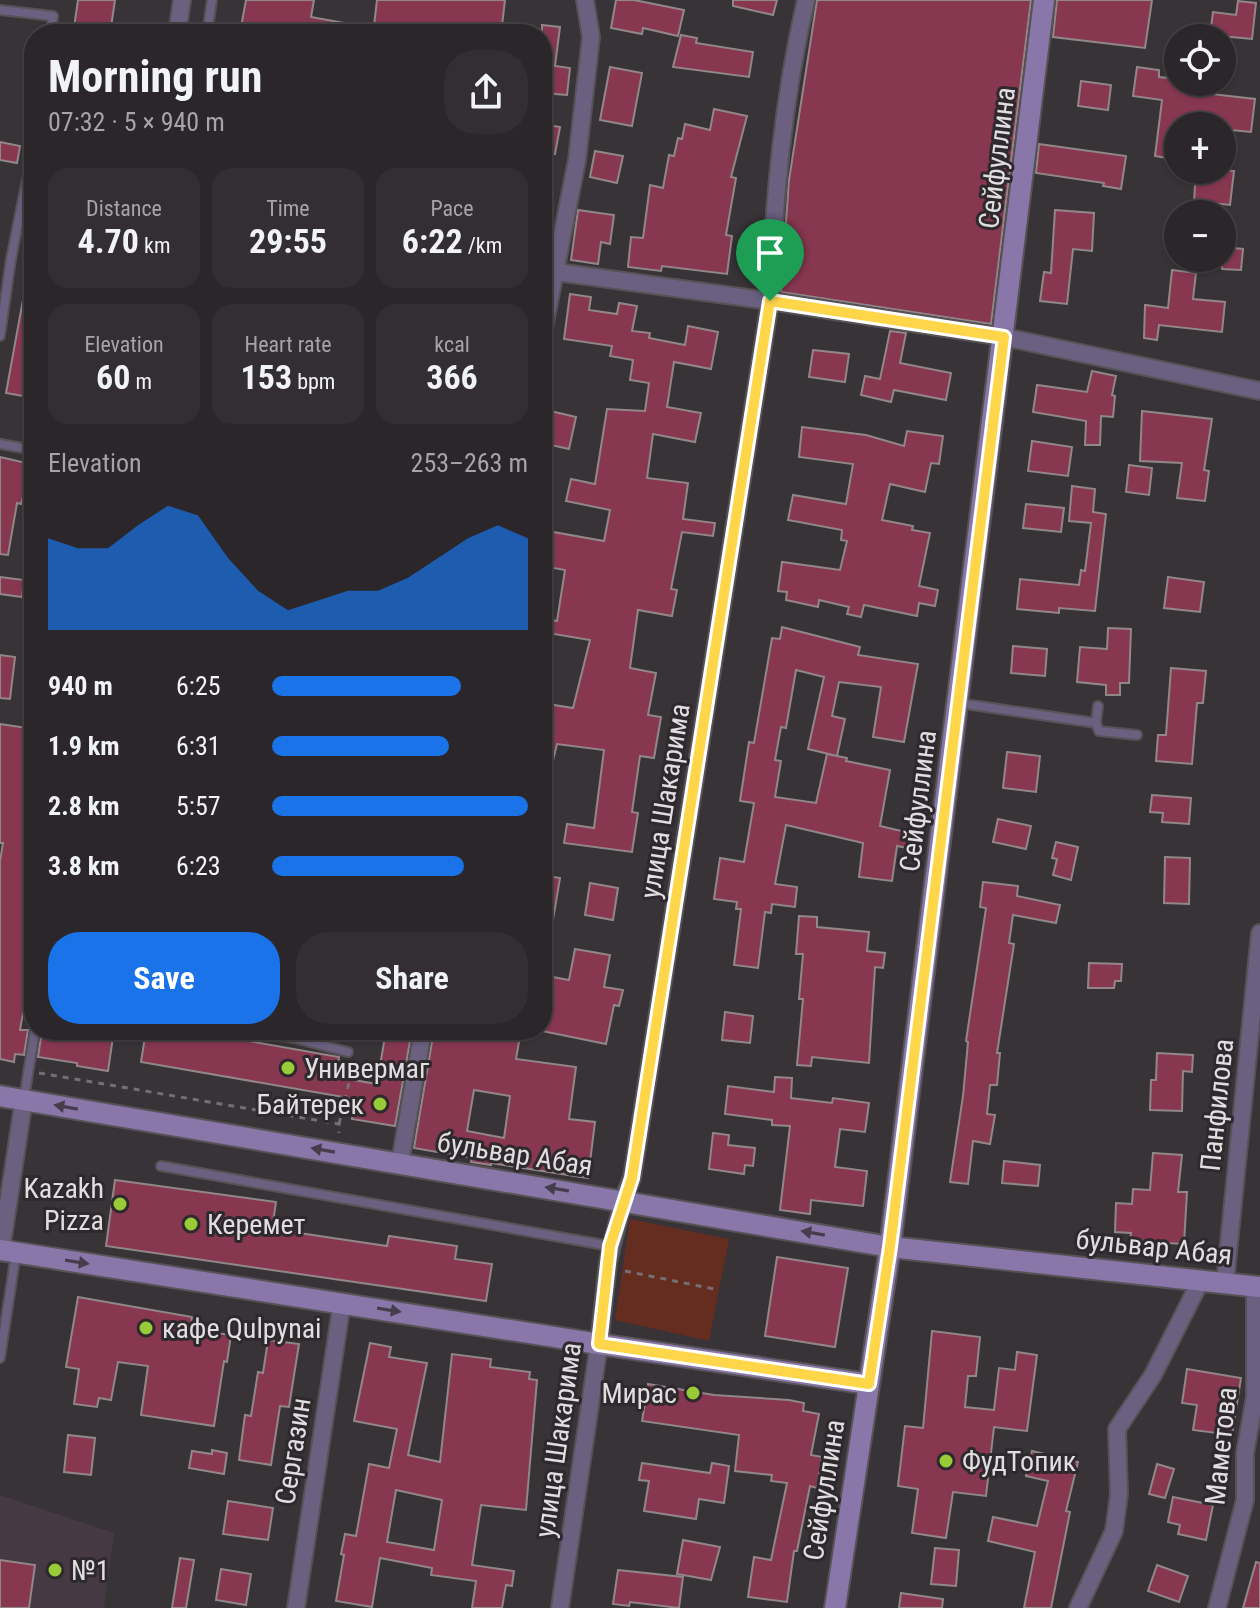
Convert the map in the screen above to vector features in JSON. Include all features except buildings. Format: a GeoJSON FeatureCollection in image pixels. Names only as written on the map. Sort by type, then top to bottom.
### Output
{"type":"FeatureCollection","features":[{"type":"Feature","properties":{"kind":"main road","name":"Сейфуллина"},"geometry":{"type":"LineString","coordinates":[[835,1608],[890,1247],[1044,0]]}},
{"type":"Feature","properties":{"kind":"main road","name":"бульвар Абая"},"geometry":{"type":"LineString","coordinates":[[0,1096],[890,1247],[1258,1287]]}},
{"type":"Feature","properties":{"kind":"main road"},"geometry":{"type":"LineString","coordinates":[[6,1251],[869,1384]]}},
{"type":"Feature","properties":{"kind":"street"},"geometry":{"type":"LineString","coordinates":[[178,24],[182,0]]}},
{"type":"Feature","properties":{"kind":"street"},"geometry":{"type":"LineString","coordinates":[[552,259],[577,160],[591,37],[585,0]]}},
{"type":"Feature","properties":{"kind":"street","name":"улица Шакарима"},"geometry":{"type":"LineString","coordinates":[[560,1608],[599,1344],[609,1254],[632,1178],[770,301],[774,213],[791,64],[806,0]]}},
{"type":"Feature","properties":{"kind":"street"},"geometry":{"type":"LineString","coordinates":[[552,271],[1004,337],[1260,391]]}},
{"type":"Feature","properties":{"kind":"street","name":"Панфилова"},"geometry":{"type":"LineString","coordinates":[[1225,1283],[1260,933]]}},
{"type":"Feature","properties":{"kind":"street"},"geometry":{"type":"LineString","coordinates":[[400,1163],[421,1040]]}},
{"type":"Feature","properties":{"kind":"street"},"geometry":{"type":"LineString","coordinates":[[6,1251],[24,1099]]}},
{"type":"Feature","properties":{"kind":"street"},"geometry":{"type":"LineString","coordinates":[[1078,1608],[1114,1531],[1119,1494],[1117,1429],[1153,1375],[1201,1280]]}},
{"type":"Feature","properties":{"kind":"street","name":"Маметова"},"geometry":{"type":"LineString","coordinates":[[1217,1608],[1245,1500],[1245,1453],[1255,1397],[1258,1287]]}},
{"type":"Feature","properties":{"kind":"street","name":"Сергазин"},"geometry":{"type":"LineString","coordinates":[[296,1608],[342,1302]]}},
{"type":"Feature","properties":{"kind":"lane"},"geometry":{"type":"LineString","coordinates":[[208,24],[212,0]]}},
{"type":"Feature","properties":{"kind":"lane"},"geometry":{"type":"LineString","coordinates":[[0,10],[53,16],[52,24]]}},
{"type":"Feature","properties":{"kind":"lane"},"geometry":{"type":"LineString","coordinates":[[0,336],[11,259],[24,199]]}},
{"type":"Feature","properties":{"kind":"lane"},"geometry":{"type":"LineString","coordinates":[[0,444],[24,448]]}},
{"type":"Feature","properties":{"kind":"lane"},"geometry":{"type":"LineString","coordinates":[[958,703],[1096,723]]}},
{"type":"Feature","properties":{"kind":"lane"},"geometry":{"type":"LineString","coordinates":[[1098,706],[1096,723],[1099,731],[1137,735]]}},
{"type":"Feature","properties":{"kind":"lane"},"geometry":{"type":"LineString","coordinates":[[24,1099],[34,1040]]}},
{"type":"Feature","properties":{"kind":"lane"},"geometry":{"type":"LineString","coordinates":[[302,1040],[348,1052]]}},
{"type":"Feature","properties":{"kind":"lane"},"geometry":{"type":"LineString","coordinates":[[161,1166],[609,1254]]}},
{"type":"Feature","properties":{"kind":"lane"},"geometry":{"type":"LineString","coordinates":[[0,1358],[6,1251]]}},
{"type":"Feature","properties":{"kind":"path"},"geometry":{"type":"LineString","coordinates":[[339,1136],[339,1124],[356,1054],[348,1052]]}},
{"type":"Feature","properties":{"kind":"path"},"geometry":{"type":"LineString","coordinates":[[29,1071],[339,1124]]}},
{"type":"Feature","properties":{"kind":"path"},"geometry":{"type":"LineString","coordinates":[[609,1254],[622,1271],[719,1290]]}},
{"type":"Feature","properties":{"kind":"shaded area"},"geometry":{"type":"Polygon","coordinates":[[[630,1219],[729,1239],[709,1341],[615,1320],[630,1219]]]}},
{"type":"Feature","properties":{"kind":"shaded area","name":"№1"},"geometry":{"type":"Polygon","coordinates":[[[0,1495],[114,1533],[104,1608],[0,1608],[0,1495]]]}},
{"type":"Feature","properties":{"kind":"place","name":"Универмаг"},"geometry":{"type":"Point","coordinates":[288,1068]}},
{"type":"Feature","properties":{"kind":"place","name":"Байтерек"},"geometry":{"type":"Point","coordinates":[380,1104]}},
{"type":"Feature","properties":{"kind":"place","name":"Kazakh Pizza"},"geometry":{"type":"Point","coordinates":[120,1204]}},
{"type":"Feature","properties":{"kind":"place","name":"Керемет"},"geometry":{"type":"Point","coordinates":[191,1224]}},
{"type":"Feature","properties":{"kind":"place","name":"кафе Qulpynai"},"geometry":{"type":"Point","coordinates":[146,1328]}},
{"type":"Feature","properties":{"kind":"place","name":"Мирас"},"geometry":{"type":"Point","coordinates":[693,1393]}},
{"type":"Feature","properties":{"kind":"place","name":"ФудТопик"},"geometry":{"type":"Point","coordinates":[946,1461]}},
{"type":"Feature","properties":{"kind":"place","name":"№1"},"geometry":{"type":"Point","coordinates":[55,1570]}},
{"type":"Feature","properties":{"kind":"route"},"geometry":{"type":"LineString","coordinates":[[770,301],[1004,337],[890,1247],[869,1384],[599,1344],[610,1246],[632,1178],[770,301]]}}]}
